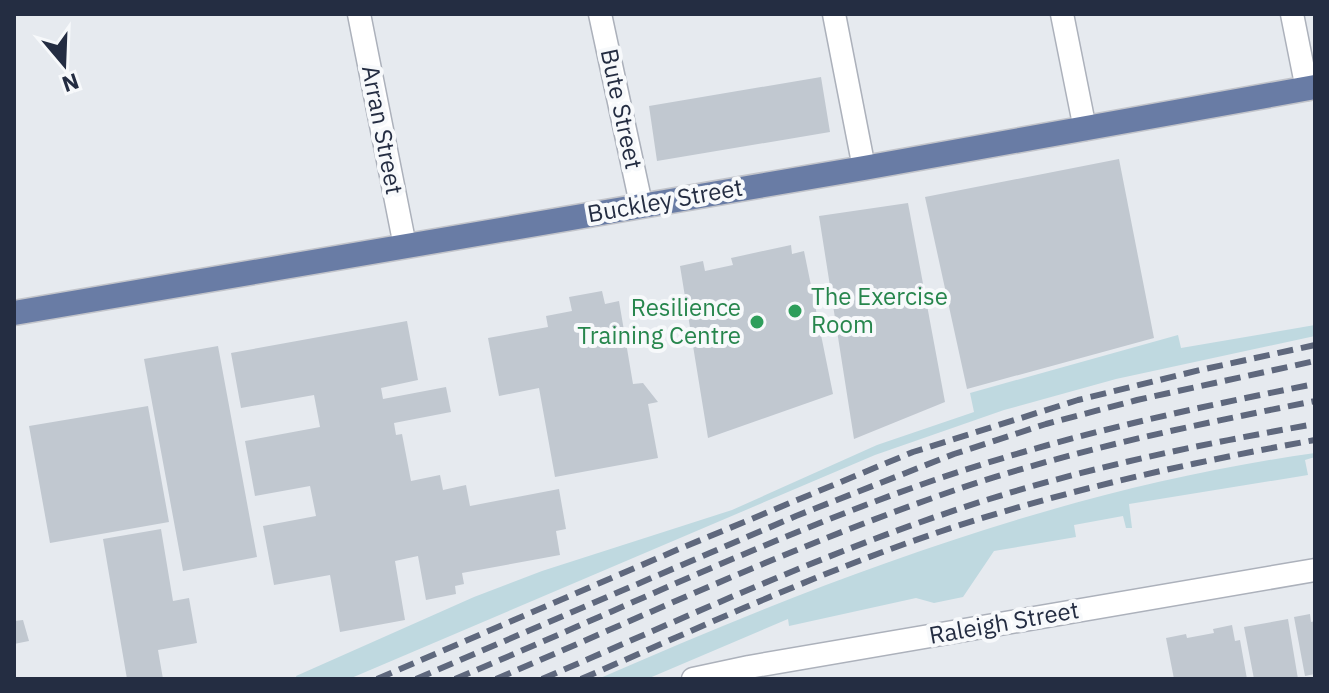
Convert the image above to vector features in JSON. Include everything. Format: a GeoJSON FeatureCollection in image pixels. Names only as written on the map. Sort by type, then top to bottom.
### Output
{"type":"FeatureCollection","features":[{"type":"Feature","properties":{"kind":"main road","name":"Buckley Street"},"geometry":{"type":"LineString","coordinates":[[14,313],[864,168],[1311,88]]}},
{"type":"Feature","properties":{"kind":"street","name":"Arran Street"},"geometry":{"type":"LineString","coordinates":[[359,14],[405,246]]}},
{"type":"Feature","properties":{"kind":"street","name":"Bute Street"},"geometry":{"type":"LineString","coordinates":[[600,14],[641,204]]}},
{"type":"Feature","properties":{"kind":"street"},"geometry":{"type":"LineString","coordinates":[[834,14],[864,168]]}},
{"type":"Feature","properties":{"kind":"street"},"geometry":{"type":"LineString","coordinates":[[1062,14],[1085,129]]}},
{"type":"Feature","properties":{"kind":"street"},"geometry":{"type":"LineString","coordinates":[[1292,14],[1311,88]]}},
{"type":"Feature","properties":{"kind":"street","name":"Raleigh Street"},"geometry":{"type":"LineString","coordinates":[[693,679],[1315,570]]}},
{"type":"Feature","properties":{"kind":"shaded area"},"geometry":{"type":"Polygon","coordinates":[[[1315,325],[1315,336],[1116,379],[1004,410],[875,455],[349,679],[297,679],[296,676],[474,597],[542,571],[732,510],[877,445],[974,412],[970,393],[1178,335],[1181,348],[1315,325]]]}},
{"type":"Feature","properties":{"kind":"shaded area"},"geometry":{"type":"Polygon","coordinates":[[[1315,453],[1315,457],[1305,460],[1308,475],[1129,504],[1132,528],[1126,528],[1123,516],[1074,525],[1076,537],[994,551],[963,597],[934,603],[916,598],[789,626],[788,619],[647,679],[598,679],[772,606],[949,541],[1130,489],[1315,453]]]}},
{"type":"Feature","properties":{"kind":"building"},"geometry":{"type":"Polygon","coordinates":[[[821,77],[830,132],[657,161],[649,106],[821,77]]]}},
{"type":"Feature","properties":{"kind":"building"},"geometry":{"type":"Polygon","coordinates":[[[1119,159],[1154,338],[967,389],[925,197],[1119,159]]]}},
{"type":"Feature","properties":{"kind":"building"},"geometry":{"type":"Polygon","coordinates":[[[908,203],[945,402],[854,439],[819,216],[908,203]]]}},
{"type":"Feature","properties":{"kind":"building"},"geometry":{"type":"Polygon","coordinates":[[[791,245],[792,254],[804,251],[833,394],[708,438],[680,266],[703,261],[705,271],[733,265],[731,258],[791,245]]]}},
{"type":"Feature","properties":{"kind":"building"},"geometry":{"type":"Polygon","coordinates":[[[602,291],[605,304],[619,301],[633,384],[643,383],[658,402],[648,404],[658,458],[555,477],[539,388],[499,396],[488,338],[548,327],[546,316],[572,311],[569,297],[602,291]]]}},
{"type":"Feature","properties":{"kind":"building"},"geometry":{"type":"Polygon","coordinates":[[[407,321],[418,380],[381,388],[383,399],[446,387],[451,412],[394,423],[396,435],[402,434],[411,481],[440,475],[443,490],[466,485],[470,506],[559,489],[566,529],[556,531],[560,555],[462,573],[464,584],[455,586],[456,594],[426,600],[418,556],[395,561],[405,620],[340,632],[330,575],[274,585],[263,526],[316,516],[310,486],[255,496],[245,441],[320,427],[314,395],[241,408],[231,353],[407,321]]]}},
{"type":"Feature","properties":{"kind":"building"},"geometry":{"type":"Polygon","coordinates":[[[218,346],[257,557],[183,571],[144,359],[218,346]]]}},
{"type":"Feature","properties":{"kind":"building"},"geometry":{"type":"Polygon","coordinates":[[[148,406],[169,522],[50,543],[29,426],[148,406]]]}},
{"type":"Feature","properties":{"kind":"building"},"geometry":{"type":"Polygon","coordinates":[[[161,529],[173,601],[189,598],[197,643],[158,650],[163,679],[127,679],[103,539],[161,529]]]}},
{"type":"Feature","properties":{"kind":"building"},"geometry":{"type":"Polygon","coordinates":[[[1310,614],[1311,622],[1315,621],[1315,674],[1305,676],[1294,617],[1310,614]]]}},
{"type":"Feature","properties":{"kind":"building"},"geometry":{"type":"Polygon","coordinates":[[[1288,619],[1298,679],[1254,679],[1244,627],[1288,619]]]}},
{"type":"Feature","properties":{"kind":"building"},"geometry":{"type":"Polygon","coordinates":[[[23,620],[29,641],[14,644],[14,621],[23,620]]]}},
{"type":"Feature","properties":{"kind":"building"},"geometry":{"type":"Polygon","coordinates":[[[1232,625],[1235,641],[1240,640],[1247,679],[1174,679],[1166,638],[1214,633],[1213,629],[1232,625]]]}},
{"type":"Feature","properties":{"kind":"railway"},"geometry":{"type":"LineString","coordinates":[[377,679],[913,452],[1078,400],[1315,345]]}},
{"type":"Feature","properties":{"kind":"railway"},"geometry":{"type":"LineString","coordinates":[[416,679],[796,516],[954,454],[1046,424],[1137,400],[1315,361]]}},
{"type":"Feature","properties":{"kind":"railway"},"geometry":{"type":"LineString","coordinates":[[455,679],[746,553],[923,484],[1020,453],[1118,427],[1315,384]]}},
{"type":"Feature","properties":{"kind":"railway"},"geometry":{"type":"LineString","coordinates":[[496,679],[818,541],[974,484],[1119,443],[1315,401]]}},
{"type":"Feature","properties":{"kind":"railway"},"geometry":{"type":"LineString","coordinates":[[542,679],[814,563],[980,502],[1146,457],[1315,424]]}},
{"type":"Feature","properties":{"kind":"railway"},"geometry":{"type":"LineString","coordinates":[[581,679],[803,583],[939,532],[1125,479],[1315,440]]}},
{"type":"Feature","properties":{"kind":"place","name":"The Exercise Room"},"geometry":{"type":"Point","coordinates":[795,311]}},
{"type":"Feature","properties":{"kind":"place","name":"Resilience Training Centre"},"geometry":{"type":"Point","coordinates":[757,322]}}]}
